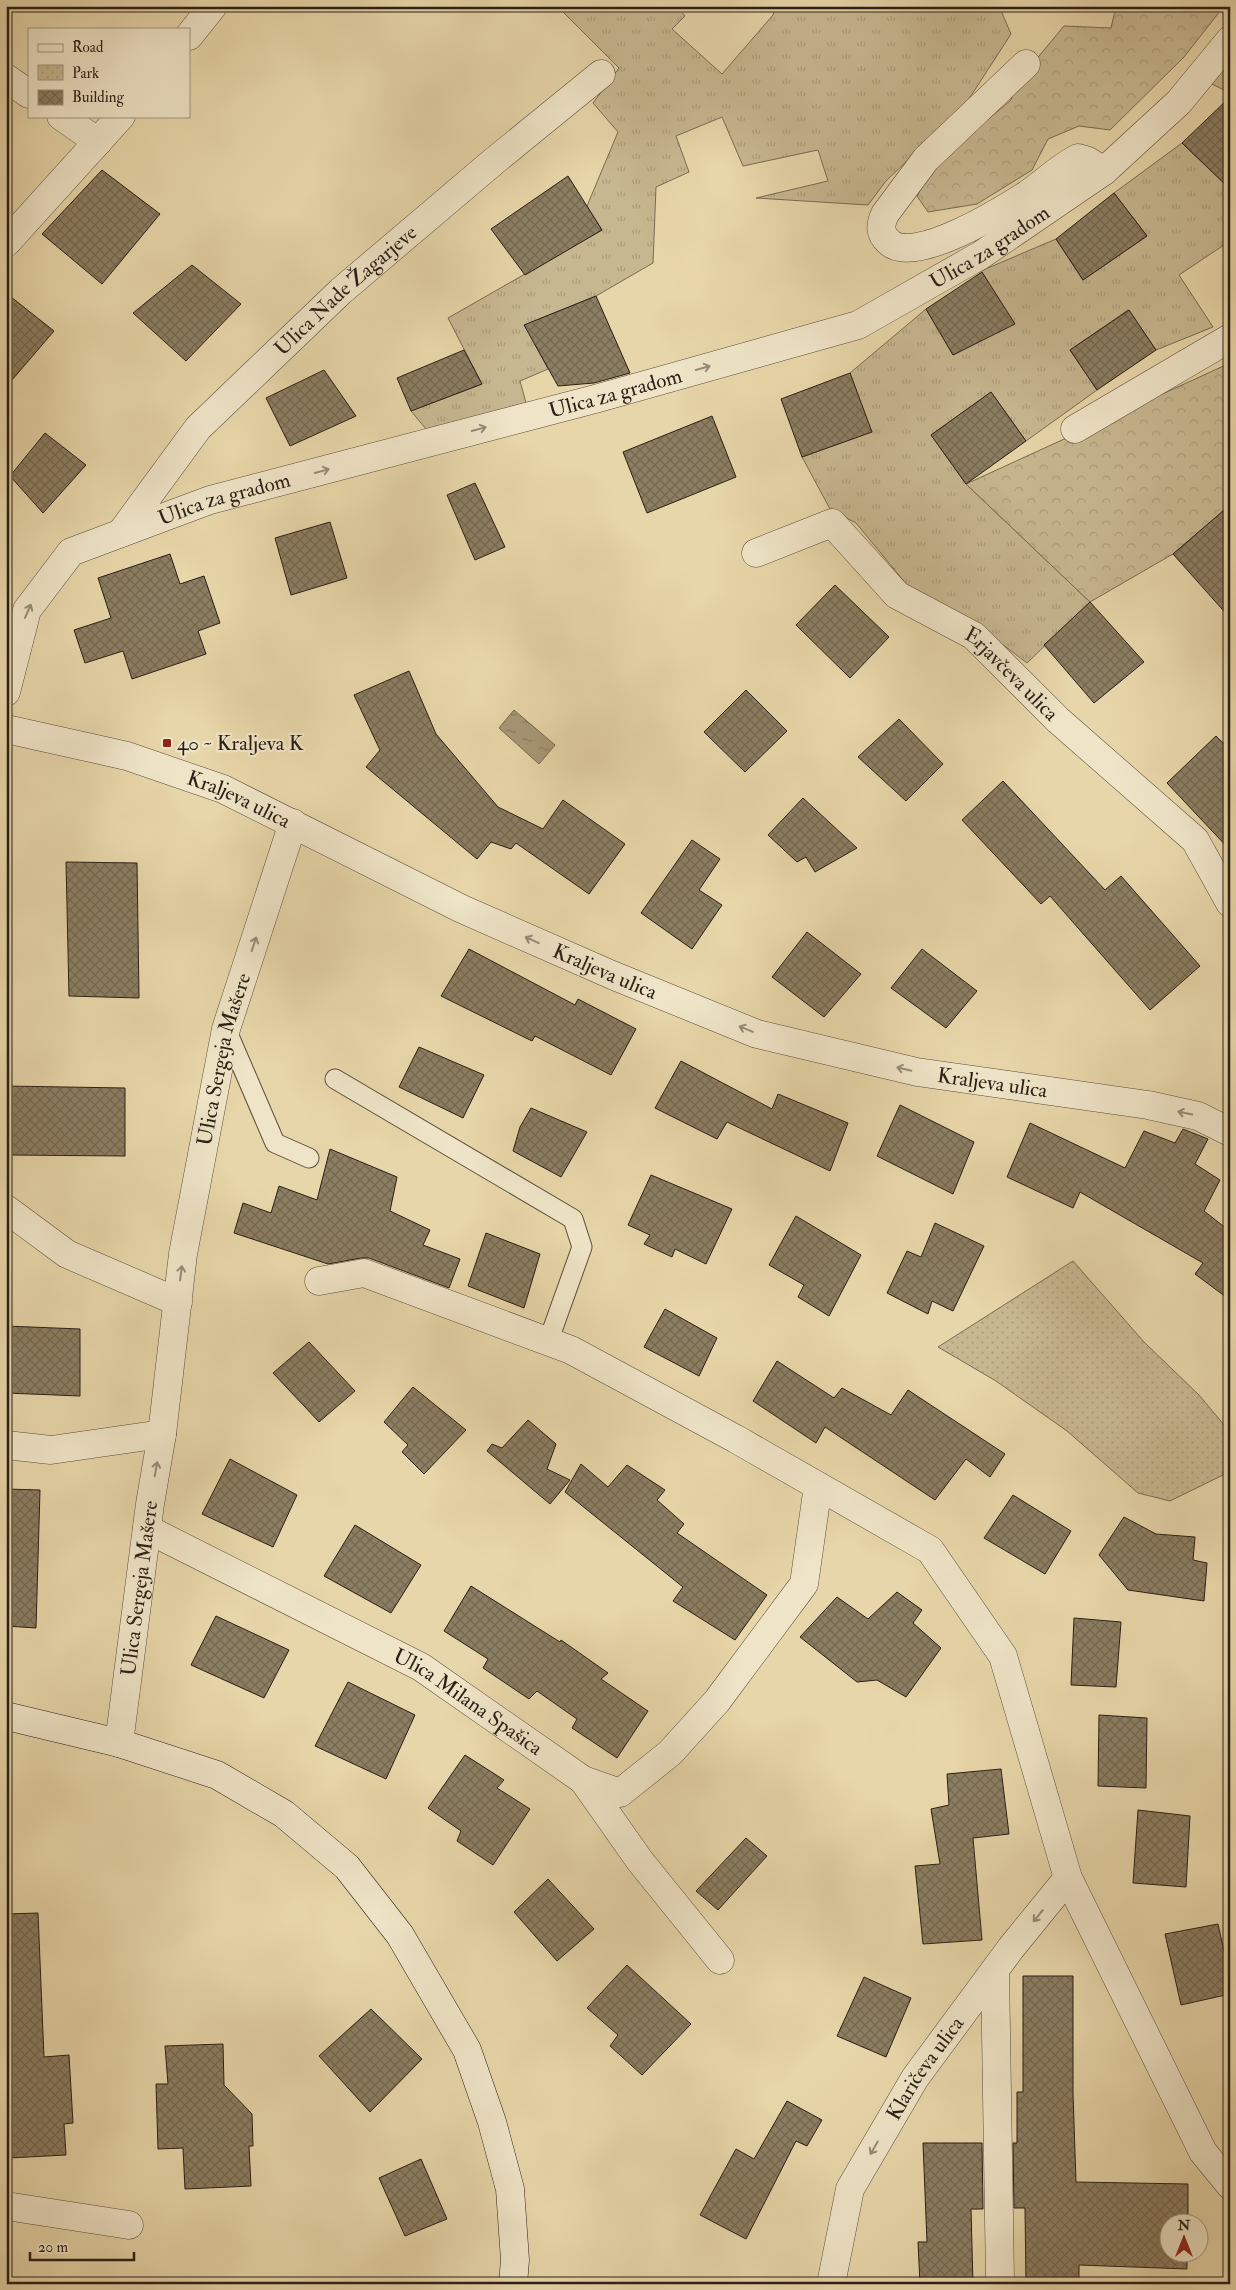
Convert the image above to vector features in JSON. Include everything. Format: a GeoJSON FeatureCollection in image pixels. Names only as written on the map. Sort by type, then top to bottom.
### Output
{"type":"FeatureCollection","features":[{"type":"Feature","properties":{"kind":"street"},"geometry":{"type":"LineString","coordinates":[[190,35],[214,6]]}},
{"type":"Feature","properties":{"kind":"street","name":"Ulica za gradom"},"geometry":{"type":"LineString","coordinates":[[6,692],[27,610],[71,552],[210,500],[595,399],[858,325],[982,255],[1104,171],[1179,102],[1230,40]]}},
{"type":"Feature","properties":{"kind":"street"},"geometry":{"type":"LineString","coordinates":[[1026,64],[926,159],[885,214],[881,224],[881,233],[890,243],[900,249],[921,248],[973,225],[1027,194],[1066,164],[1078,158],[1088,160],[1104,171]]}},
{"type":"Feature","properties":{"kind":"street","name":"Ulica Nade Žagarjeve"},"geometry":{"type":"LineString","coordinates":[[121,534],[198,428],[212,414],[341,291],[493,162],[601,74]]}},
{"type":"Feature","properties":{"kind":"street"},"geometry":{"type":"LineString","coordinates":[[6,78],[28,93]]}},
{"type":"Feature","properties":{"kind":"street"},"geometry":{"type":"LineString","coordinates":[[64,118],[98,142]]}},
{"type":"Feature","properties":{"kind":"street"},"geometry":{"type":"LineString","coordinates":[[6,243],[119,118]]}},
{"type":"Feature","properties":{"kind":"street"},"geometry":{"type":"LineString","coordinates":[[1075,429],[1230,338]]}},
{"type":"Feature","properties":{"kind":"street","name":"Erjavčeva ulica"},"geometry":{"type":"LineString","coordinates":[[756,553],[832,522],[897,595],[974,636],[1058,720],[1194,840],[1230,904]]}},
{"type":"Feature","properties":{"kind":"street","name":"Kraljeva ulica"},"geometry":{"type":"LineString","coordinates":[[6,729],[128,756],[223,789],[462,909],[612,975],[757,1034],[918,1072],[1148,1105],[1198,1116],[1230,1132]]}},
{"type":"Feature","properties":{"kind":"street","name":"Ulica Sergeja Mašere"},"geometry":{"type":"LineString","coordinates":[[119,1743],[146,1529],[162,1434],[183,1254],[226,1029],[293,823]]}},
{"type":"Feature","properties":{"kind":"street"},"geometry":{"type":"LineString","coordinates":[[6,1209],[67,1254],[178,1302]]}},
{"type":"Feature","properties":{"kind":"street"},"geometry":{"type":"LineString","coordinates":[[319,1281],[364,1272],[571,1350],[736,1439],[930,1550],[1003,1656],[1068,1878],[1204,2152],[1230,2185]]}},
{"type":"Feature","properties":{"kind":"street"},"geometry":{"type":"LineString","coordinates":[[6,1445],[51,1450],[162,1434]]}},
{"type":"Feature","properties":{"kind":"street"},"geometry":{"type":"LineString","coordinates":[[583,1780],[620,1792],[670,1753],[717,1701],[804,1584],[818,1486]]}},
{"type":"Feature","properties":{"kind":"street","name":"Ulica Milana Spašica"},"geometry":{"type":"LineString","coordinates":[[146,1529],[421,1668],[583,1780],[640,1860],[720,1960]]}},
{"type":"Feature","properties":{"kind":"street"},"geometry":{"type":"LineString","coordinates":[[6,1716],[119,1743],[217,1775],[284,1814],[347,1867],[400,1935],[467,2050],[492,2122],[510,2189],[515,2260],[513,2284]]}},
{"type":"Feature","properties":{"kind":"street","name":"Klaričeva ulica"},"geometry":{"type":"LineString","coordinates":[[830,2284],[850,2189],[915,2078],[995,1970],[1068,1878]]}},
{"type":"Feature","properties":{"kind":"street"},"geometry":{"type":"LineString","coordinates":[[995,1970],[1000,2280]]}},
{"type":"Feature","properties":{"kind":"street"},"geometry":{"type":"LineString","coordinates":[[6,2206],[129,2225]]}},
{"type":"Feature","properties":{"kind":"lane"},"geometry":{"type":"LineString","coordinates":[[226,1029],[275,1143],[309,1158]]}},
{"type":"Feature","properties":{"kind":"lane"},"geometry":{"type":"LineString","coordinates":[[335,1079],[573,1219],[582,1247],[548,1342]]}},
{"type":"Feature","properties":{"kind":"green space"},"geometry":{"type":"Polygon","coordinates":[[[557,6],[677,6],[685,16],[672,29],[722,74],[773,15],[775,6],[999,6],[1011,34],[965,105],[886,181],[868,205],[756,198],[828,181],[818,150],[743,166],[722,117],[676,136],[689,172],[656,187],[653,263],[596,296],[525,325],[548,369],[520,381],[528,410],[431,435],[411,411],[482,384],[448,318],[602,230],[587,206],[618,132],[593,103],[619,68],[557,6]]]}},
{"type":"Feature","properties":{"kind":"green space"},"geometry":{"type":"Polygon","coordinates":[[[1116,6],[1224,6],[1184,57],[1110,130],[1079,126],[1048,139],[1032,170],[977,204],[928,212],[917,196],[936,162],[1010,101],[1025,73],[1064,26],[1111,28],[1116,6]]]}},
{"type":"Feature","properties":{"kind":"green space"},"geometry":{"type":"Polygon","coordinates":[[[1220,69],[1230,73],[1230,93],[1212,84],[1220,69]]]}},
{"type":"Feature","properties":{"kind":"green space"},"geometry":{"type":"Polygon","coordinates":[[[1182,143],[1221,180],[1230,172],[1230,241],[1179,275],[1213,327],[1156,350],[1128,310],[1070,350],[1097,390],[1026,441],[991,392],[931,435],[966,484],[1090,602],[1027,663],[977,625],[907,585],[856,523],[830,509],[802,457],[871,432],[850,373],[926,309],[953,355],[1014,323],[981,271],[1056,239],[1083,280],[1147,236],[1114,193],[1182,143]]]}},
{"type":"Feature","properties":{"kind":"green space"},"geometry":{"type":"Polygon","coordinates":[[[1230,363],[1230,518],[1223,511],[1173,554],[1090,602],[966,484],[1230,363]]]}},
{"type":"Feature","properties":{"kind":"green space"},"geometry":{"type":"Polygon","coordinates":[[[1073,1261],[1144,1342],[1199,1395],[1230,1432],[1230,1453],[1223,1475],[1170,1501],[1138,1493],[1067,1431],[996,1381],[938,1347],[1073,1261]]]}},
{"type":"Feature","properties":{"kind":"water"},"geometry":{"type":"Polygon","coordinates":[[[514,710],[555,745],[539,764],[499,728],[514,710]]]}},
{"type":"Feature","properties":{"kind":"building"},"geometry":{"type":"Polygon","coordinates":[[[1230,97],[1230,189],[1182,143],[1230,97]]]}},
{"type":"Feature","properties":{"kind":"building"},"geometry":{"type":"Polygon","coordinates":[[[102,170],[160,214],[102,284],[42,234],[102,170]]]}},
{"type":"Feature","properties":{"kind":"building"},"geometry":{"type":"Polygon","coordinates":[[[568,176],[602,230],[525,275],[491,229],[568,176]]]}},
{"type":"Feature","properties":{"kind":"building"},"geometry":{"type":"Polygon","coordinates":[[[1114,193],[1147,236],[1083,280],[1056,239],[1114,193]]]}},
{"type":"Feature","properties":{"kind":"building"},"geometry":{"type":"Polygon","coordinates":[[[192,265],[241,304],[186,361],[133,313],[192,265]]]}},
{"type":"Feature","properties":{"kind":"building"},"geometry":{"type":"Polygon","coordinates":[[[982,272],[1015,324],[953,355],[926,309],[982,272]]]}},
{"type":"Feature","properties":{"kind":"building"},"geometry":{"type":"Polygon","coordinates":[[[6,293],[54,331],[6,387],[6,293]]]}},
{"type":"Feature","properties":{"kind":"building"},"geometry":{"type":"Polygon","coordinates":[[[596,296],[630,373],[594,383],[558,386],[524,325],[596,296]]]}},
{"type":"Feature","properties":{"kind":"building"},"geometry":{"type":"Polygon","coordinates":[[[1129,310],[1156,350],[1097,390],[1070,350],[1129,310]]]}},
{"type":"Feature","properties":{"kind":"building"},"geometry":{"type":"Polygon","coordinates":[[[464,350],[482,384],[411,411],[397,378],[464,350]]]}},
{"type":"Feature","properties":{"kind":"building"},"geometry":{"type":"Polygon","coordinates":[[[324,370],[356,416],[290,446],[266,398],[324,370]]]}},
{"type":"Feature","properties":{"kind":"building"},"geometry":{"type":"Polygon","coordinates":[[[850,373],[872,432],[802,457],[781,399],[850,373]]]}},
{"type":"Feature","properties":{"kind":"building"},"geometry":{"type":"Polygon","coordinates":[[[991,392],[1026,441],[966,484],[931,435],[991,392]]]}},
{"type":"Feature","properties":{"kind":"building"},"geometry":{"type":"Polygon","coordinates":[[[712,416],[736,477],[647,513],[623,452],[712,416]]]}},
{"type":"Feature","properties":{"kind":"building"},"geometry":{"type":"Polygon","coordinates":[[[45,433],[86,465],[43,513],[10,476],[45,433]]]}},
{"type":"Feature","properties":{"kind":"building"},"geometry":{"type":"Polygon","coordinates":[[[475,483],[505,547],[475,560],[447,495],[475,483]]]}},
{"type":"Feature","properties":{"kind":"building"},"geometry":{"type":"Polygon","coordinates":[[[1230,505],[1230,618],[1173,554],[1230,505]]]}},
{"type":"Feature","properties":{"kind":"building"},"geometry":{"type":"Polygon","coordinates":[[[330,522],[347,578],[291,595],[275,538],[330,522]]]}},
{"type":"Feature","properties":{"kind":"building"},"geometry":{"type":"Polygon","coordinates":[[[170,554],[180,584],[204,576],[220,623],[198,631],[206,654],[132,679],[123,651],[85,663],[74,630],[111,618],[98,578],[170,554]]]}},
{"type":"Feature","properties":{"kind":"building"},"geometry":{"type":"Polygon","coordinates":[[[835,585],[889,637],[850,678],[796,625],[835,585]]]}},
{"type":"Feature","properties":{"kind":"building"},"geometry":{"type":"Polygon","coordinates":[[[1090,602],[1144,662],[1094,703],[1044,645],[1090,602]]]}},
{"type":"Feature","properties":{"kind":"building"},"geometry":{"type":"Polygon","coordinates":[[[409,671],[436,734],[498,807],[543,829],[563,800],[625,844],[589,894],[516,843],[511,849],[491,842],[477,859],[366,767],[380,750],[354,695],[409,671]]]}},
{"type":"Feature","properties":{"kind":"building"},"geometry":{"type":"Polygon","coordinates":[[[746,690],[787,731],[745,772],[704,732],[746,690]]]}},
{"type":"Feature","properties":{"kind":"building"},"geometry":{"type":"Polygon","coordinates":[[[899,719],[943,764],[906,801],[858,757],[899,719]]]}},
{"type":"Feature","properties":{"kind":"building"},"geometry":{"type":"Polygon","coordinates":[[[1216,736],[1230,750],[1230,850],[1167,783],[1216,736]]]}},
{"type":"Feature","properties":{"kind":"building"},"geometry":{"type":"Polygon","coordinates":[[[1003,781],[1105,890],[1121,876],[1200,966],[1150,1010],[1050,896],[1041,904],[962,820],[1003,781]]]}},
{"type":"Feature","properties":{"kind":"building"},"geometry":{"type":"Polygon","coordinates":[[[803,798],[857,848],[815,872],[806,857],[797,862],[768,835],[803,798]]]}},
{"type":"Feature","properties":{"kind":"building"},"geometry":{"type":"Polygon","coordinates":[[[692,840],[720,859],[699,890],[722,905],[692,949],[641,913],[692,840]]]}},
{"type":"Feature","properties":{"kind":"building"},"geometry":{"type":"Polygon","coordinates":[[[66,862],[137,863],[139,998],[69,996],[66,862]]]}},
{"type":"Feature","properties":{"kind":"building"},"geometry":{"type":"Polygon","coordinates":[[[807,932],[861,974],[824,1017],[772,977],[807,932]]]}},
{"type":"Feature","properties":{"kind":"building"},"geometry":{"type":"Polygon","coordinates":[[[469,949],[575,1005],[578,999],[636,1029],[611,1075],[535,1036],[532,1041],[441,996],[469,949]]]}},
{"type":"Feature","properties":{"kind":"building"},"geometry":{"type":"Polygon","coordinates":[[[922,949],[977,991],[946,1028],[891,988],[922,949]]]}},
{"type":"Feature","properties":{"kind":"building"},"geometry":{"type":"Polygon","coordinates":[[[419,1047],[484,1075],[463,1118],[399,1087],[419,1047]]]}},
{"type":"Feature","properties":{"kind":"building"},"geometry":{"type":"Polygon","coordinates":[[[681,1061],[772,1109],[778,1094],[848,1123],[830,1171],[727,1122],[717,1139],[655,1108],[681,1061]]]}},
{"type":"Feature","properties":{"kind":"building"},"geometry":{"type":"Polygon","coordinates":[[[6,1086],[125,1088],[125,1156],[6,1155],[6,1086]]]}},
{"type":"Feature","properties":{"kind":"building"},"geometry":{"type":"Polygon","coordinates":[[[900,1105],[974,1142],[953,1194],[877,1156],[900,1105]]]}},
{"type":"Feature","properties":{"kind":"building"},"geometry":{"type":"Polygon","coordinates":[[[531,1108],[587,1132],[561,1177],[513,1151],[520,1127],[531,1108]]]}},
{"type":"Feature","properties":{"kind":"building"},"geometry":{"type":"Polygon","coordinates":[[[1030,1123],[1125,1168],[1144,1131],[1175,1143],[1183,1129],[1208,1139],[1195,1164],[1220,1180],[1204,1211],[1227,1229],[1230,1225],[1230,1300],[1195,1274],[1203,1263],[1080,1192],[1073,1208],[1007,1177],[1030,1123]]]}},
{"type":"Feature","properties":{"kind":"building"},"geometry":{"type":"Polygon","coordinates":[[[330,1149],[397,1177],[390,1211],[430,1230],[423,1245],[460,1259],[449,1288],[369,1258],[328,1264],[234,1233],[243,1203],[271,1213],[279,1186],[317,1200],[330,1149]]]}},
{"type":"Feature","properties":{"kind":"building"},"geometry":{"type":"Polygon","coordinates":[[[651,1175],[732,1209],[706,1264],[675,1249],[672,1257],[644,1244],[650,1235],[628,1225],[651,1175]]]}},
{"type":"Feature","properties":{"kind":"building"},"geometry":{"type":"Polygon","coordinates":[[[796,1216],[861,1255],[829,1316],[798,1297],[804,1285],[769,1265],[796,1216]]]}},
{"type":"Feature","properties":{"kind":"building"},"geometry":{"type":"Polygon","coordinates":[[[935,1223],[984,1246],[953,1311],[932,1301],[928,1314],[887,1293],[907,1251],[921,1257],[935,1223]]]}},
{"type":"Feature","properties":{"kind":"building"},"geometry":{"type":"Polygon","coordinates":[[[486,1233],[540,1254],[524,1308],[468,1286],[486,1233]]]}},
{"type":"Feature","properties":{"kind":"building"},"geometry":{"type":"Polygon","coordinates":[[[665,1309],[717,1338],[699,1376],[644,1347],[665,1309]]]}},
{"type":"Feature","properties":{"kind":"building"},"geometry":{"type":"Polygon","coordinates":[[[6,1326],[80,1329],[80,1396],[6,1393],[6,1326]]]}},
{"type":"Feature","properties":{"kind":"building"},"geometry":{"type":"Polygon","coordinates":[[[309,1342],[355,1391],[319,1422],[273,1373],[309,1342]]]}},
{"type":"Feature","properties":{"kind":"building"},"geometry":{"type":"Polygon","coordinates":[[[777,1361],[834,1398],[842,1388],[891,1415],[908,1390],[1005,1454],[990,1477],[966,1459],[935,1500],[825,1427],[816,1443],[753,1401],[777,1361]]]}},
{"type":"Feature","properties":{"kind":"building"},"geometry":{"type":"Polygon","coordinates":[[[413,1387],[466,1430],[424,1474],[402,1452],[408,1445],[384,1422],[413,1387]]]}},
{"type":"Feature","properties":{"kind":"building"},"geometry":{"type":"Polygon","coordinates":[[[528,1420],[556,1444],[547,1469],[570,1480],[550,1504],[487,1451],[492,1444],[502,1448],[528,1420]]]}},
{"type":"Feature","properties":{"kind":"building"},"geometry":{"type":"Polygon","coordinates":[[[230,1459],[297,1495],[273,1547],[202,1514],[230,1459]]]}},
{"type":"Feature","properties":{"kind":"building"},"geometry":{"type":"Polygon","coordinates":[[[581,1464],[608,1487],[627,1465],[665,1490],[657,1500],[684,1524],[677,1533],[767,1595],[735,1640],[673,1601],[683,1587],[565,1492],[581,1464]]]}},
{"type":"Feature","properties":{"kind":"building"},"geometry":{"type":"Polygon","coordinates":[[[6,1489],[40,1490],[36,1628],[6,1626],[6,1489]]]}},
{"type":"Feature","properties":{"kind":"building"},"geometry":{"type":"Polygon","coordinates":[[[1013,1495],[1071,1531],[1045,1574],[984,1538],[1013,1495]]]}},
{"type":"Feature","properties":{"kind":"building"},"geometry":{"type":"Polygon","coordinates":[[[1124,1517],[1156,1534],[1195,1537],[1193,1560],[1207,1563],[1204,1601],[1128,1590],[1099,1555],[1124,1517]]]}},
{"type":"Feature","properties":{"kind":"building"},"geometry":{"type":"Polygon","coordinates":[[[355,1525],[421,1565],[391,1613],[324,1576],[355,1525]]]}},
{"type":"Feature","properties":{"kind":"building"},"geometry":{"type":"Polygon","coordinates":[[[471,1586],[560,1642],[561,1640],[608,1673],[601,1679],[648,1711],[617,1758],[572,1728],[577,1719],[537,1691],[529,1699],[483,1668],[488,1659],[444,1631],[471,1586]]]}},
{"type":"Feature","properties":{"kind":"building"},"geometry":{"type":"Polygon","coordinates":[[[897,1592],[922,1610],[913,1623],[941,1648],[906,1697],[877,1680],[857,1682],[800,1637],[837,1597],[868,1619],[897,1592]]]}},
{"type":"Feature","properties":{"kind":"building"},"geometry":{"type":"Polygon","coordinates":[[[216,1616],[289,1650],[264,1698],[191,1665],[216,1616]]]}},
{"type":"Feature","properties":{"kind":"building"},"geometry":{"type":"Polygon","coordinates":[[[1074,1618],[1121,1622],[1116,1687],[1071,1685],[1074,1618]]]}},
{"type":"Feature","properties":{"kind":"building"},"geometry":{"type":"Polygon","coordinates":[[[348,1682],[415,1715],[386,1779],[315,1746],[348,1682]]]}},
{"type":"Feature","properties":{"kind":"building"},"geometry":{"type":"Polygon","coordinates":[[[1099,1715],[1147,1718],[1146,1788],[1098,1786],[1099,1715]]]}},
{"type":"Feature","properties":{"kind":"building"},"geometry":{"type":"Polygon","coordinates":[[[465,1755],[504,1780],[497,1788],[530,1809],[493,1865],[457,1841],[461,1831],[428,1808],[465,1755]]]}},
{"type":"Feature","properties":{"kind":"building"},"geometry":{"type":"Polygon","coordinates":[[[1001,1769],[1009,1834],[973,1838],[982,1940],[923,1944],[915,1866],[940,1864],[931,1809],[949,1805],[947,1774],[1001,1769]]]}},
{"type":"Feature","properties":{"kind":"building"},"geometry":{"type":"Polygon","coordinates":[[[1138,1810],[1190,1816],[1186,1887],[1133,1883],[1138,1810]]]}},
{"type":"Feature","properties":{"kind":"building"},"geometry":{"type":"Polygon","coordinates":[[[746,1838],[767,1856],[718,1910],[696,1891],[746,1838]]]}},
{"type":"Feature","properties":{"kind":"building"},"geometry":{"type":"Polygon","coordinates":[[[548,1879],[594,1929],[557,1961],[514,1912],[548,1879]]]}},
{"type":"Feature","properties":{"kind":"building"},"geometry":{"type":"Polygon","coordinates":[[[38,1913],[44,2057],[69,2055],[73,2123],[64,2124],[66,2155],[9,2158],[6,2119],[6,1914],[38,1913]]]}},
{"type":"Feature","properties":{"kind":"building"},"geometry":{"type":"Polygon","coordinates":[[[1218,1924],[1230,1978],[1230,1994],[1181,2005],[1165,1934],[1218,1924]]]}},
{"type":"Feature","properties":{"kind":"building"},"geometry":{"type":"Polygon","coordinates":[[[627,1965],[691,2024],[642,2075],[610,2046],[618,2035],[587,2008],[627,1965]]]}},
{"type":"Feature","properties":{"kind":"building"},"geometry":{"type":"Polygon","coordinates":[[[1023,1976],[1073,1976],[1073,2093],[1076,2182],[1188,2184],[1188,2212],[1158,2212],[1158,2262],[1187,2262],[1187,2269],[1079,2265],[1079,2284],[1026,2284],[1025,2208],[1014,2208],[1013,2143],[1017,2143],[1017,2092],[1023,2092],[1023,1976]]]}},
{"type":"Feature","properties":{"kind":"building"},"geometry":{"type":"Polygon","coordinates":[[[864,1977],[911,1998],[886,2057],[837,2036],[864,1977]]]}},
{"type":"Feature","properties":{"kind":"building"},"geometry":{"type":"Polygon","coordinates":[[[371,2009],[422,2059],[370,2112],[319,2056],[371,2009]]]}},
{"type":"Feature","properties":{"kind":"building"},"geometry":{"type":"Polygon","coordinates":[[[223,2044],[224,2085],[252,2114],[253,2146],[249,2146],[251,2186],[185,2189],[183,2148],[158,2149],[156,2084],[168,2084],[165,2046],[223,2044]]]}},
{"type":"Feature","properties":{"kind":"building"},"geometry":{"type":"Polygon","coordinates":[[[787,2101],[822,2120],[807,2146],[796,2141],[746,2239],[700,2215],[736,2149],[754,2159],[787,2101]]]}},
{"type":"Feature","properties":{"kind":"building"},"geometry":{"type":"Polygon","coordinates":[[[923,2143],[982,2143],[983,2209],[971,2209],[973,2284],[920,2284],[918,2242],[927,2242],[923,2143]]]}},
{"type":"Feature","properties":{"kind":"building"},"geometry":{"type":"Polygon","coordinates":[[[421,2159],[447,2219],[405,2236],[379,2178],[421,2159]]]}},
{"type":"Feature","properties":{"kind":"place","name":"40 ~ Kraljeva K"},"geometry":{"type":"Point","coordinates":[167,743]}}]}
